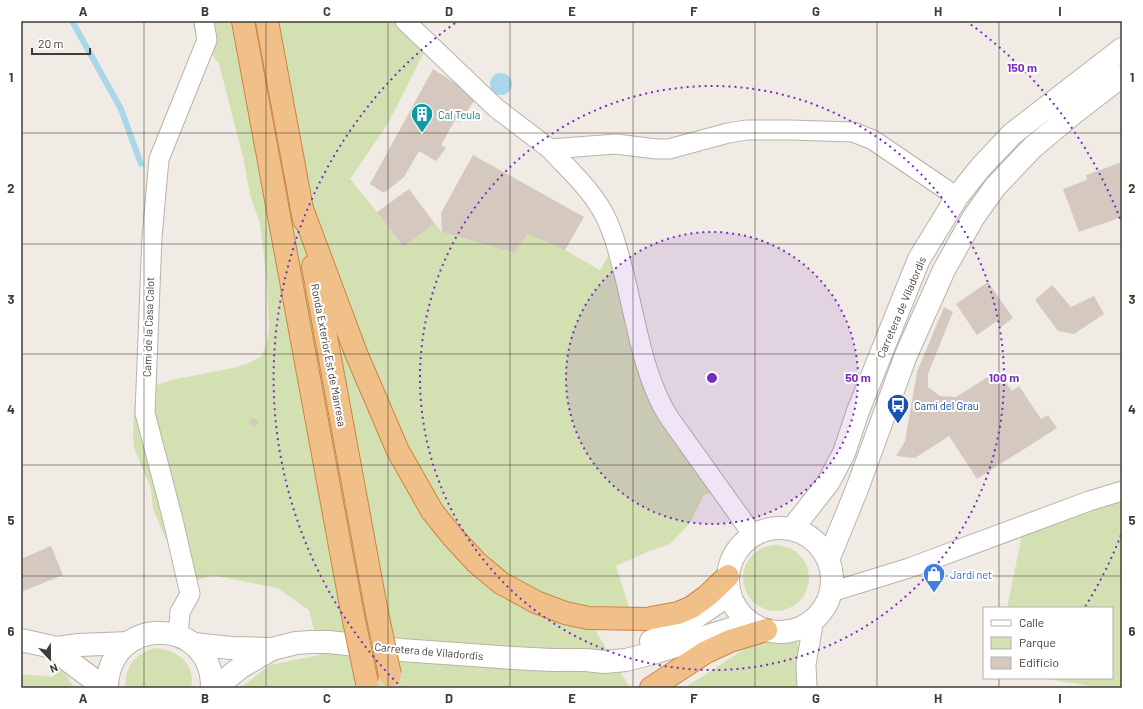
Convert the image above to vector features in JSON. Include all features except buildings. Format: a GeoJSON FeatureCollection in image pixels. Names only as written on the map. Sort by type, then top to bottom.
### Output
{"type":"FeatureCollection","features":[{"type":"Feature","properties":{"kind":"highway"},"geometry":{"type":"LineString","coordinates":[[243,21],[367,686]]}},
{"type":"Feature","properties":{"kind":"highway","name":"Ronda Exterior Est de Manresa"},"geometry":{"type":"LineString","coordinates":[[267,21],[376,608],[392,682]]}},
{"type":"Feature","properties":{"kind":"highway"},"geometry":{"type":"LineString","coordinates":[[301,206],[356,353],[398,451],[432,511],[452,536],[477,563],[502,583],[536,602],[565,613],[588,618],[646,619],[678,613],[729,585]]}},
{"type":"Feature","properties":{"kind":"highway"},"geometry":{"type":"LineString","coordinates":[[651,688],[706,652],[758,626]]}},
{"type":"Feature","properties":{"kind":"street","name":"Camí de la Casa Calot"},"geometry":{"type":"LineString","coordinates":[[186,640],[180,612],[190,594],[173,520],[145,413],[152,237],[160,159],[207,40],[204,21]]}},
{"type":"Feature","properties":{"kind":"street"},"geometry":{"type":"LineString","coordinates":[[405,21],[496,108],[550,149],[584,186],[607,219],[616,242],[646,362],[659,401],[668,416],[754,535]]}},
{"type":"Feature","properties":{"kind":"street","name":"Carretera de Viladordis"},"geometry":{"type":"LineString","coordinates":[[792,529],[828,483],[844,453],[858,410],[919,259],[957,197],[980,168],[1012,134],[1122,49]]}},
{"type":"Feature","properties":{"kind":"street"},"geometry":{"type":"LineString","coordinates":[[828,560],[860,482],[906,355],[944,270],[974,218],[994,187],[1033,147],[1122,76]]}},
{"type":"Feature","properties":{"kind":"street"},"geometry":{"type":"LineString","coordinates":[[550,149],[616,144],[656,149],[669,149],[728,133],[747,130],[853,132],[874,140],[957,197]]}},
{"type":"Feature","properties":{"kind":"street"},"geometry":{"type":"LineString","coordinates":[[831,592],[909,568],[1089,501],[1122,491]]}},
{"type":"Feature","properties":{"kind":"street"},"geometry":{"type":"LineString","coordinates":[[772,528],[792,529],[814,540],[822,549],[828,560],[832,576],[831,592],[826,604],[814,619],[804,626],[792,631],[779,632],[758,626],[737,610],[729,585],[731,561],[742,544],[754,535],[772,528]]}},
{"type":"Feature","properties":{"kind":"street","name":"Carretera de Viladordis"},"geometry":{"type":"LineString","coordinates":[[586,660],[612,651],[639,646],[674,632],[729,585]]}},
{"type":"Feature","properties":{"kind":"street"},"geometry":{"type":"LineString","coordinates":[[807,688],[806,664],[814,619]]}},
{"type":"Feature","properties":{"kind":"street","name":"Carretera de Viladordis"},"geometry":{"type":"LineString","coordinates":[[128,643],[150,633],[169,633],[186,640],[231,648],[272,649],[296,643],[311,642],[513,658],[586,660],[604,662],[626,660],[758,626]]}},
{"type":"Feature","properties":{"kind":"street"},"geometry":{"type":"LineString","coordinates":[[21,640],[57,648],[79,645],[128,643]]}},
{"type":"Feature","properties":{"kind":"street"},"geometry":{"type":"LineString","coordinates":[[186,640],[200,650],[211,673],[214,688]]}},
{"type":"Feature","properties":{"kind":"street"},"geometry":{"type":"LineString","coordinates":[[57,648],[66,659],[106,688],[111,663],[121,649],[128,643]]}},
{"type":"Feature","properties":{"kind":"street","name":"Carretera de Viladordis"},"geometry":{"type":"LineString","coordinates":[[214,688],[241,667],[272,649]]}},
{"type":"Feature","properties":{"kind":"green space"},"geometry":{"type":"Polygon","coordinates":[[[193,21],[405,21],[429,43],[387,125],[350,179],[403,247],[435,224],[442,232],[515,253],[527,234],[565,250],[600,270],[616,242],[652,383],[721,490],[704,495],[690,523],[670,544],[647,552],[616,566],[633,619],[588,618],[630,688],[241,688],[270,665],[320,655],[309,610],[277,588],[212,575],[198,580],[178,583],[169,546],[153,509],[151,489],[134,448],[133,435],[134,406],[143,391],[171,380],[233,368],[249,363],[262,356],[267,342],[269,328],[267,283],[260,223],[250,195],[243,157],[219,64],[194,30],[193,21]]]}},
{"type":"Feature","properties":{"kind":"green space"},"geometry":{"type":"Polygon","coordinates":[[[1122,491],[1122,688],[1103,688],[1047,679],[1113,679],[1113,607],[1007,607],[1024,525],[1122,491]]]}},
{"type":"Feature","properties":{"kind":"green space"},"geometry":{"type":"Polygon","coordinates":[[[769,545],[783,545],[795,550],[804,559],[809,571],[807,591],[800,602],[783,611],[769,611],[757,606],[748,597],[743,585],[743,571],[748,559],[757,550],[769,545]]]}},
{"type":"Feature","properties":{"kind":"green space"},"geometry":{"type":"Polygon","coordinates":[[[765,636],[797,642],[806,664],[807,688],[684,688],[765,636]]]}},
{"type":"Feature","properties":{"kind":"green space"},"geometry":{"type":"Polygon","coordinates":[[[155,648],[171,652],[183,659],[191,671],[191,688],[126,688],[127,674],[132,662],[142,653],[155,648]]]}},
{"type":"Feature","properties":{"kind":"green space"},"geometry":{"type":"Polygon","coordinates":[[[63,669],[74,688],[21,688],[21,674],[52,677],[63,669]]]}},
{"type":"Feature","properties":{"kind":"water"},"geometry":{"type":"Polygon","coordinates":[[[501,73],[509,76],[512,84],[509,92],[501,95],[493,92],[490,84],[493,76],[501,73]]]}},
{"type":"Feature","properties":{"kind":"waterway"},"geometry":{"type":"LineString","coordinates":[[72,21],[121,109],[141,164]]}},
{"type":"Feature","properties":{"kind":"place","name":"Cal Teula"},"geometry":{"type":"Point","coordinates":[422,134]}},
{"type":"Feature","properties":{"kind":"place","name":"Camí del Grau"},"geometry":{"type":"Point","coordinates":[898,424]}},
{"type":"Feature","properties":{"kind":"place","name":"Jardí net"},"geometry":{"type":"Point","coordinates":[934,594]}}]}
